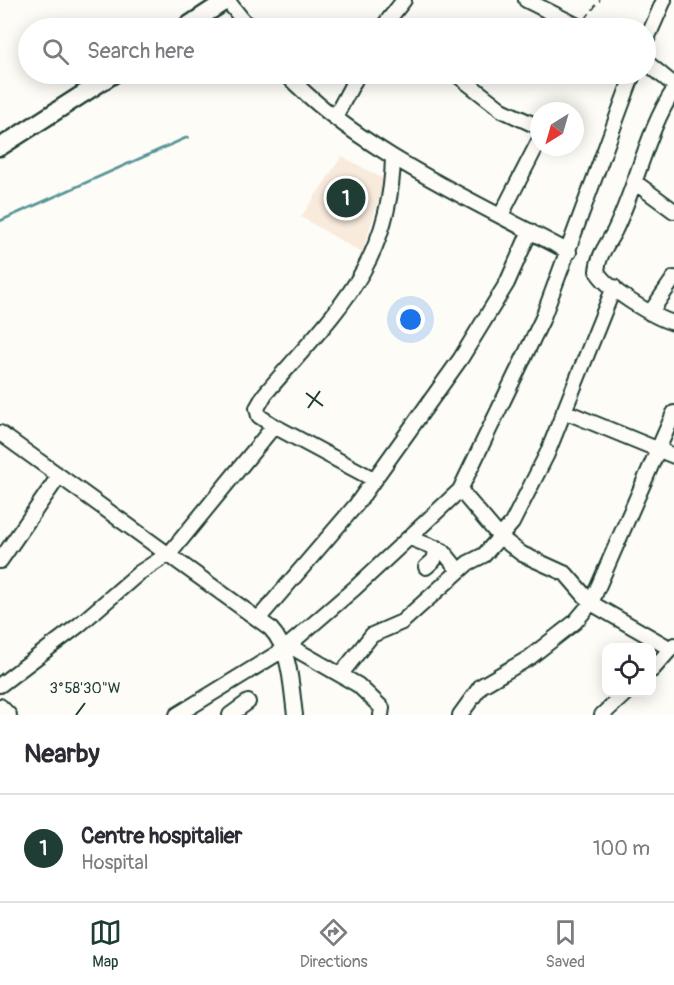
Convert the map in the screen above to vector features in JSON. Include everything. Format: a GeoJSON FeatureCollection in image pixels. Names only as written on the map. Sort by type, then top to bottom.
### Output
{"type":"FeatureCollection","features":[{"type":"Feature","properties":{"kind":"main road"},"geometry":{"type":"LineString","coordinates":[[199,18],[227,0]]}},
{"type":"Feature","properties":{"kind":"main road"},"geometry":{"type":"LineString","coordinates":[[0,147],[98,84]]}},
{"type":"Feature","properties":{"kind":"street"},"geometry":{"type":"LineString","coordinates":[[227,0],[241,18]]}},
{"type":"Feature","properties":{"kind":"street"},"geometry":{"type":"LineString","coordinates":[[390,18],[404,0]]}},
{"type":"Feature","properties":{"kind":"street"},"geometry":{"type":"LineString","coordinates":[[526,0],[561,18]]}},
{"type":"Feature","properties":{"kind":"street"},"geometry":{"type":"LineString","coordinates":[[656,22],[667,4]]}},
{"type":"Feature","properties":{"kind":"street"},"geometry":{"type":"LineString","coordinates":[[656,71],[674,87],[636,183],[597,265],[598,274],[614,287],[650,312],[674,323]]}},
{"type":"Feature","properties":{"kind":"street"},"geometry":{"type":"LineString","coordinates":[[297,84],[335,117],[393,157],[569,252]]}},
{"type":"Feature","properties":{"kind":"street"},"geometry":{"type":"LineString","coordinates":[[335,117],[353,84]]}},
{"type":"Feature","properties":{"kind":"street"},"geometry":{"type":"LineString","coordinates":[[469,84],[502,110],[530,123]]}},
{"type":"Feature","properties":{"kind":"street"},"geometry":{"type":"LineString","coordinates":[[177,715],[286,647],[410,538],[460,490],[528,354],[569,252],[629,84]]}},
{"type":"Feature","properties":{"kind":"street"},"geometry":{"type":"LineString","coordinates":[[501,215],[531,156]]}},
{"type":"Feature","properties":{"kind":"street"},"geometry":{"type":"LineString","coordinates":[[375,480],[274,426],[257,412],[260,401],[341,304],[369,265],[376,249],[389,200],[393,157]]}},
{"type":"Feature","properties":{"kind":"street"},"geometry":{"type":"LineString","coordinates":[[636,183],[674,211]]}},
{"type":"Feature","properties":{"kind":"street"},"geometry":{"type":"LineString","coordinates":[[259,618],[301,572],[375,480],[477,333],[507,283],[530,231]]}},
{"type":"Feature","properties":{"kind":"street"},"geometry":{"type":"LineString","coordinates":[[650,312],[674,278]]}},
{"type":"Feature","properties":{"kind":"street"},"geometry":{"type":"LineString","coordinates":[[341,674],[372,635],[402,622],[459,571],[484,555],[512,523],[532,487],[614,287]]}},
{"type":"Feature","properties":{"kind":"street"},"geometry":{"type":"LineString","coordinates":[[564,411],[674,456]]}},
{"type":"Feature","properties":{"kind":"street"},"geometry":{"type":"LineString","coordinates":[[460,715],[481,686],[530,658],[575,622],[591,603],[674,413]]}},
{"type":"Feature","properties":{"kind":"street"},"geometry":{"type":"LineString","coordinates":[[0,685],[79,625],[139,573],[170,553],[274,426]]}},
{"type":"Feature","properties":{"kind":"street"},"geometry":{"type":"LineString","coordinates":[[0,433],[259,618],[286,647],[341,674],[371,697],[383,711],[381,715]]}},
{"type":"Feature","properties":{"kind":"street"},"geometry":{"type":"LineString","coordinates":[[0,561],[59,476]]}},
{"type":"Feature","properties":{"kind":"street"},"geometry":{"type":"LineString","coordinates":[[460,490],[500,537],[522,554],[566,574],[591,603],[672,647],[656,665]]}},
{"type":"Feature","properties":{"kind":"street"},"geometry":{"type":"LineString","coordinates":[[410,538],[443,551],[459,571]]}},
{"type":"Feature","properties":{"kind":"street"},"geometry":{"type":"LineString","coordinates":[[426,567],[434,560],[437,548]]}},
{"type":"Feature","properties":{"kind":"street"},"geometry":{"type":"LineString","coordinates":[[286,647],[295,715]]}},
{"type":"Feature","properties":{"kind":"street"},"geometry":{"type":"LineString","coordinates":[[602,715],[622,697]]}},
{"type":"Feature","properties":{"kind":"street"},"geometry":{"type":"LineString","coordinates":[[203,700],[205,715]]}},
{"type":"Feature","properties":{"kind":"street"},"geometry":{"type":"LineString","coordinates":[[230,715],[248,702]]}},
{"type":"Feature","properties":{"kind":"path"},"geometry":{"type":"LineString","coordinates":[[586,18],[600,0]]}},
{"type":"Feature","properties":{"kind":"shaded area"},"geometry":{"type":"Polygon","coordinates":[[[342,156],[385,180],[362,253],[301,217],[342,156]]]}},
{"type":"Feature","properties":{"kind":"waterway"},"geometry":{"type":"LineString","coordinates":[[0,221],[188,137]]}},
{"type":"Feature","properties":{"kind":"place","name":"Centre hospitalier"},"geometry":{"type":"Point","coordinates":[346,198]}}]}
